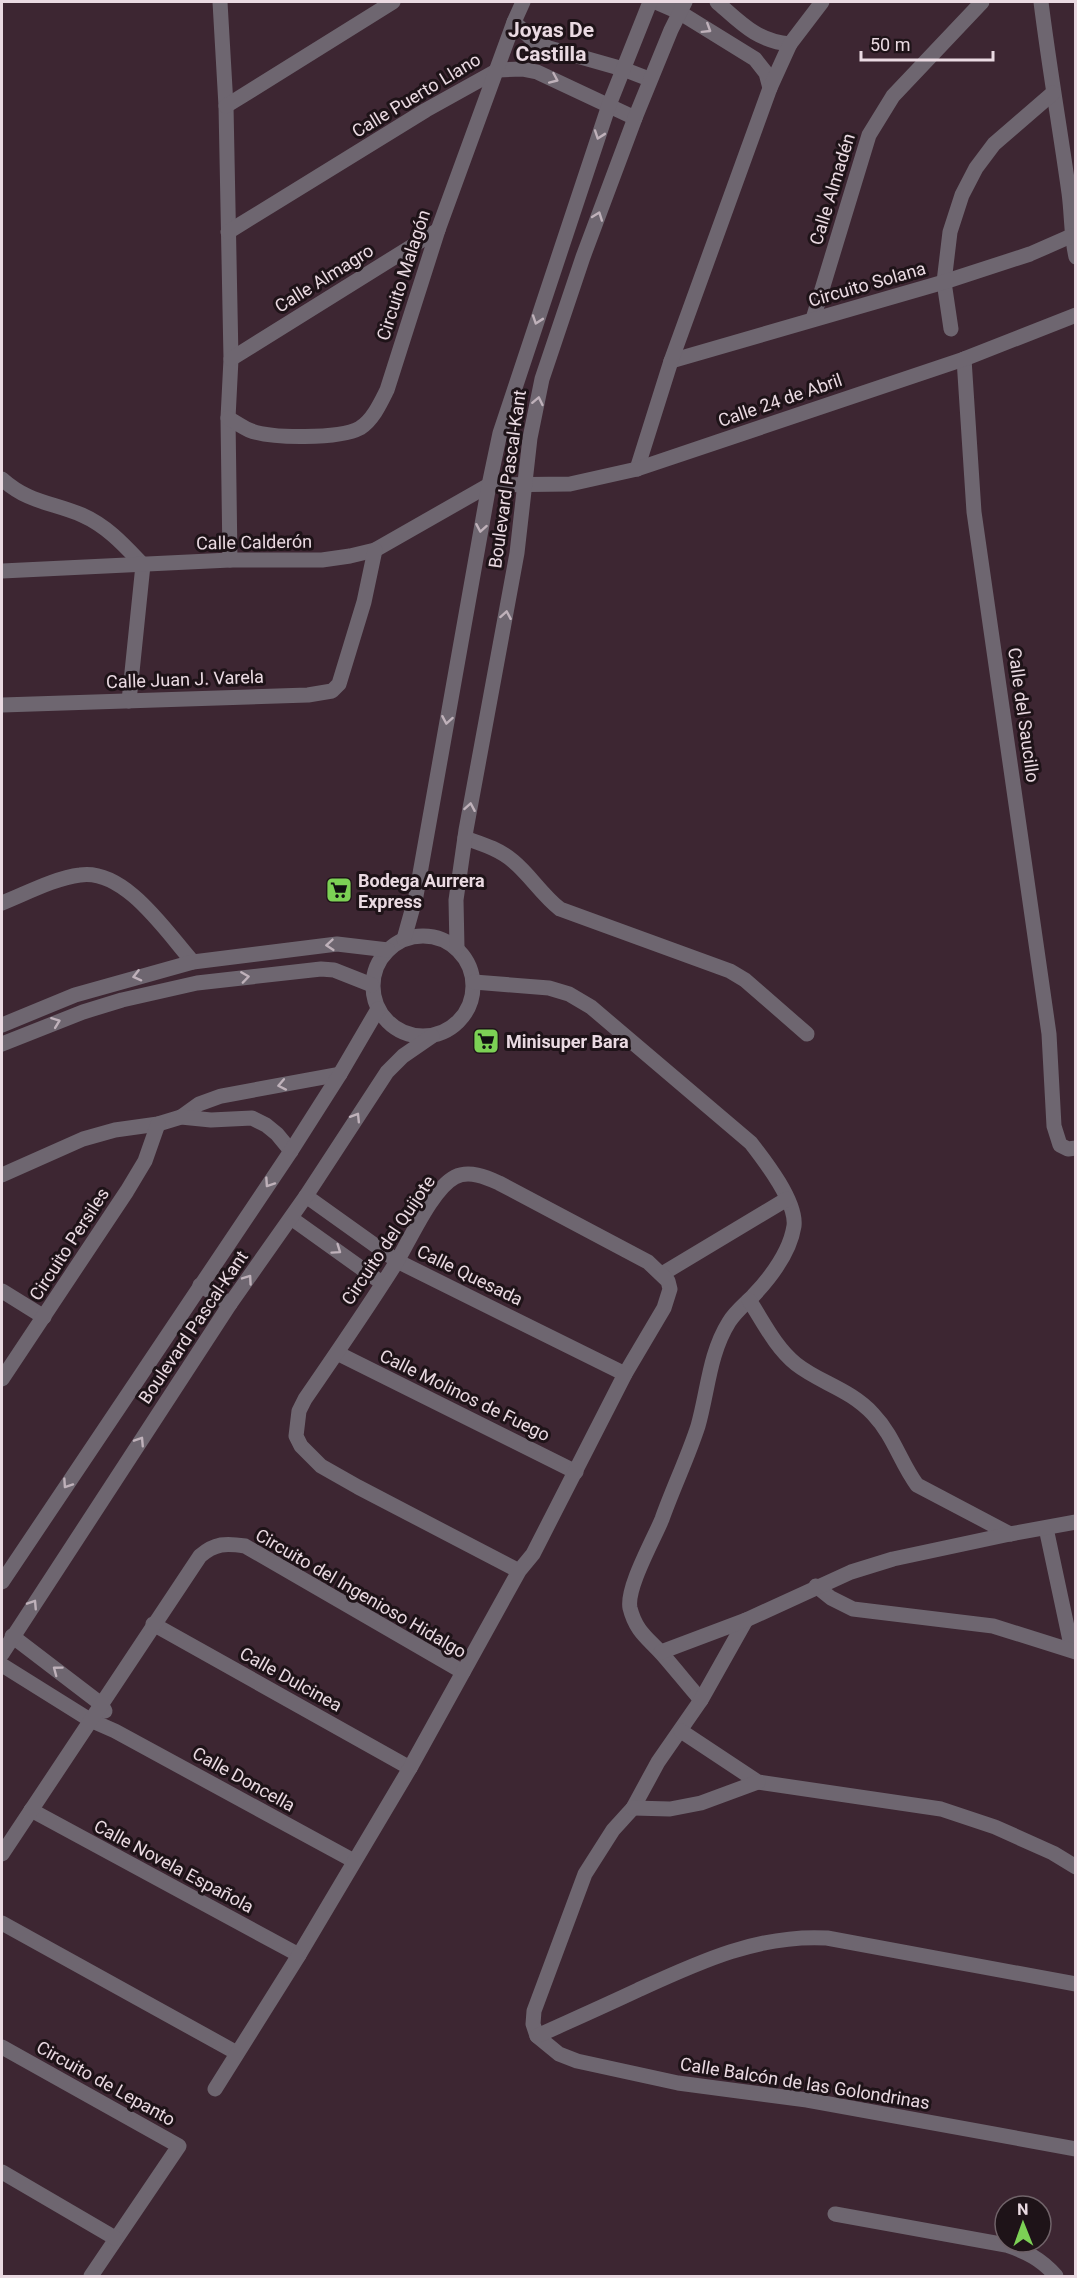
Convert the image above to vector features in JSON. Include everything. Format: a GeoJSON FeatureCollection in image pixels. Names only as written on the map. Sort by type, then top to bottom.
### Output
{"type":"FeatureCollection","features":[{"type":"Feature","properties":{"kind":"street"},"geometry":{"type":"LineString","coordinates":[[220,2],[226,106],[231,359],[228,418],[230,560]]}},
{"type":"Feature","properties":{"kind":"street"},"geometry":{"type":"LineString","coordinates":[[226,106],[393,2]]}},
{"type":"Feature","properties":{"kind":"street","name":"Circuito Malagón"},"geometry":{"type":"LineString","coordinates":[[228,418],[250,431],[319,436],[346,434],[362,427],[378,407],[387,390],[438,230],[514,22],[524,2]]}},
{"type":"Feature","properties":{"kind":"street","name":"Boulevard Pascal-Kant"},"geometry":{"type":"LineString","coordinates":[[404,939],[416,896],[500,433],[609,105],[650,2]]}},
{"type":"Feature","properties":{"kind":"street"},"geometry":{"type":"LineString","coordinates":[[656,2],[682,7],[755,59],[766,73],[770,88]]}},
{"type":"Feature","properties":{"kind":"street"},"geometry":{"type":"LineString","coordinates":[[717,2],[745,27],[762,38],[790,44]]}},
{"type":"Feature","properties":{"kind":"street"},"geometry":{"type":"LineString","coordinates":[[637,469],[671,361],[770,88],[790,44],[822,2]]}},
{"type":"Feature","properties":{"kind":"street","name":"Calle Almadén"},"geometry":{"type":"LineString","coordinates":[[813,319],[869,135],[893,96],[982,2]]}},
{"type":"Feature","properties":{"kind":"street"},"geometry":{"type":"LineString","coordinates":[[1041,2],[1069,196],[1071,236],[1076,257]]}},
{"type":"Feature","properties":{"kind":"street","name":"Boulevard Pascal-Kant"},"geometry":{"type":"LineString","coordinates":[[457,948],[456,900],[465,838],[517,554],[530,438],[542,379],[583,257],[649,79],[682,7]]}},
{"type":"Feature","properties":{"kind":"street"},"geometry":{"type":"LineString","coordinates":[[514,22],[534,41],[549,48],[623,69],[649,79]]}},
{"type":"Feature","properties":{"kind":"street","name":"Calle Puerto Llano"},"geometry":{"type":"LineString","coordinates":[[228,232],[426,110],[498,70],[522,69],[537,72],[635,118]]}},
{"type":"Feature","properties":{"kind":"street"},"geometry":{"type":"LineString","coordinates":[[951,329],[944,282],[950,232],[962,195],[976,168],[994,144],[1053,93]]}},
{"type":"Feature","properties":{"kind":"street","name":"Calle Almagro"},"geometry":{"type":"LineString","coordinates":[[231,359],[438,230]]}},
{"type":"Feature","properties":{"kind":"street","name":"Circuito Solana"},"geometry":{"type":"LineString","coordinates":[[671,361],[944,282],[1030,254],[1071,236]]}},
{"type":"Feature","properties":{"kind":"street","name":"Calle 24 de Abril"},"geometry":{"type":"LineString","coordinates":[[489,485],[570,484],[637,469],[964,359],[1076,315]]}},
{"type":"Feature","properties":{"kind":"street","name":"Calle del Saucillo"},"geometry":{"type":"LineString","coordinates":[[964,359],[974,512],[1049,1034],[1056,1137],[1060,1145],[1068,1149],[1076,1148]]}},
{"type":"Feature","properties":{"kind":"street"},"geometry":{"type":"LineString","coordinates":[[2,479],[15,491],[33,500],[83,515],[114,535],[143,565],[129,701]]}},
{"type":"Feature","properties":{"kind":"street","name":"Calle Calderón"},"geometry":{"type":"LineString","coordinates":[[2,571],[230,560],[322,560],[350,556],[375,550],[489,485]]}},
{"type":"Feature","properties":{"kind":"street","name":"Calle Juan J. Varela"},"geometry":{"type":"LineString","coordinates":[[2,705],[332,691],[339,684],[364,602],[375,550]]}},
{"type":"Feature","properties":{"kind":"street"},"geometry":{"type":"LineString","coordinates":[[465,838],[499,851],[514,862],[560,909],[738,975],[807,1034]]}},
{"type":"Feature","properties":{"kind":"street"},"geometry":{"type":"LineString","coordinates":[[2,903],[80,875],[107,878],[140,901],[193,962]]}},
{"type":"Feature","properties":{"kind":"street"},"geometry":{"type":"LineString","coordinates":[[423,935],[441,938],[457,948],[469,963],[474,982],[472,1000],[464,1017],[450,1029],[432,1036],[411,1035],[392,1026],[378,1009],[372,985],[376,966],[388,950],[404,939],[423,935]]}},
{"type":"Feature","properties":{"kind":"street"},"geometry":{"type":"LineString","coordinates":[[2,1025],[75,995],[193,962],[336,944],[388,950]]}},
{"type":"Feature","properties":{"kind":"street"},"geometry":{"type":"LineString","coordinates":[[2,1044],[83,1012],[122,1000],[197,983],[321,969],[334,970],[372,985]]}},
{"type":"Feature","properties":{"kind":"street"},"geometry":{"type":"LineString","coordinates":[[474,982],[549,988],[569,994],[591,1007],[751,1143],[768,1166],[792,1211],[794,1224],[787,1247],[775,1269],[728,1323],[715,1353],[698,1426],[658,1528],[634,1581],[630,1604],[635,1623],[645,1638],[661,1652],[701,1700]]}},
{"type":"Feature","properties":{"kind":"street","name":"Boulevard Pascal-Kant"},"geometry":{"type":"LineString","coordinates":[[2,1582],[291,1151],[378,1009]]}},
{"type":"Feature","properties":{"kind":"street","name":"Boulevard Pascal-Kant"},"geometry":{"type":"LineString","coordinates":[[2,1654],[230,1304],[306,1196],[387,1072],[403,1056],[432,1036]]}},
{"type":"Feature","properties":{"kind":"street"},"geometry":{"type":"LineString","coordinates":[[2,1175],[83,1139],[181,1117],[199,1104],[221,1096],[340,1074]]}},
{"type":"Feature","properties":{"kind":"street"},"geometry":{"type":"LineString","coordinates":[[181,1117],[212,1120],[252,1118],[277,1134],[291,1151]]}},
{"type":"Feature","properties":{"kind":"street","name":"Circuito Persiles"},"geometry":{"type":"LineString","coordinates":[[2,1379],[145,1161],[158,1124]]}},
{"type":"Feature","properties":{"kind":"street","name":"Circuito del Quijote"},"geometry":{"type":"LineString","coordinates":[[519,1570],[321,1466],[301,1446],[296,1436],[299,1411],[397,1261],[440,1190],[455,1177],[467,1174],[485,1177],[499,1183],[618,1245],[648,1262],[662,1274]]}},
{"type":"Feature","properties":{"kind":"street","name":"Calle Quesada"},"geometry":{"type":"LineString","coordinates":[[306,1196],[397,1261],[625,1374]]}},
{"type":"Feature","properties":{"kind":"street"},"geometry":{"type":"LineString","coordinates":[[463,1672],[519,1570],[533,1554],[625,1374],[664,1308],[670,1289],[668,1281],[662,1274],[787,1199]]}},
{"type":"Feature","properties":{"kind":"street"},"geometry":{"type":"LineString","coordinates":[[291,1218],[382,1283]]}},
{"type":"Feature","properties":{"kind":"street"},"geometry":{"type":"LineString","coordinates":[[200,1285],[230,1304]]}},
{"type":"Feature","properties":{"kind":"street"},"geometry":{"type":"LineString","coordinates":[[2,1291],[44,1317]]}},
{"type":"Feature","properties":{"kind":"street"},"geometry":{"type":"LineString","coordinates":[[749,1300],[778,1345],[794,1362],[807,1372],[834,1384],[860,1401],[873,1413],[892,1437],[909,1474],[917,1485],[1010,1534]]}},
{"type":"Feature","properties":{"kind":"street","name":"Calle Molinos de Fuego"},"geometry":{"type":"LineString","coordinates":[[337,1353],[576,1472]]}},
{"type":"Feature","properties":{"kind":"street"},"geometry":{"type":"LineString","coordinates":[[661,1652],[746,1620],[816,1586],[851,1572],[893,1559],[1076,1522]]}},
{"type":"Feature","properties":{"kind":"street"},"geometry":{"type":"LineString","coordinates":[[816,1586],[831,1598],[854,1609],[993,1626],[1073,1651],[1046,1528]]}},
{"type":"Feature","properties":{"kind":"street","name":"Circuito del Ingenioso Hidalgo"},"geometry":{"type":"LineString","coordinates":[[2,1854],[200,1556],[217,1544],[245,1546],[463,1672],[410,1768],[299,1955],[215,2089]]}},
{"type":"Feature","properties":{"kind":"street"},"geometry":{"type":"LineString","coordinates":[[746,1620],[701,1700],[658,1762],[633,1808],[613,1830],[585,1874],[534,2011],[533,2024],[537,2036],[727,1952],[767,1941],[801,1936],[827,1938],[1076,1984]]}},
{"type":"Feature","properties":{"kind":"street","name":"Calle Dulcinea"},"geometry":{"type":"LineString","coordinates":[[153,1624],[410,1768]]}},
{"type":"Feature","properties":{"kind":"street"},"geometry":{"type":"LineString","coordinates":[[12,1636],[101,1704],[115,1731]]}},
{"type":"Feature","properties":{"kind":"street","name":"Calle Doncella"},"geometry":{"type":"LineString","coordinates":[[2,1665],[90,1720],[115,1731],[354,1861]]}},
{"type":"Feature","properties":{"kind":"street"},"geometry":{"type":"LineString","coordinates":[[681,1731],[758,1782],[941,1809],[995,1827],[1053,1853],[1076,1867]]}},
{"type":"Feature","properties":{"kind":"street"},"geometry":{"type":"LineString","coordinates":[[633,1808],[670,1809],[701,1803],[758,1782]]}},
{"type":"Feature","properties":{"kind":"street","name":"Calle Novela Española"},"geometry":{"type":"LineString","coordinates":[[31,1810],[299,1955]]}},
{"type":"Feature","properties":{"kind":"street"},"geometry":{"type":"LineString","coordinates":[[2,1923],[237,2053]]}},
{"type":"Feature","properties":{"kind":"street","name":"Calle Balcón de las Golondrinas"},"geometry":{"type":"LineString","coordinates":[[537,2036],[559,2054],[577,2061],[678,2083],[807,2100],[1076,2149]]}},
{"type":"Feature","properties":{"kind":"street","name":"Circuito de Lepanto"},"geometry":{"type":"LineString","coordinates":[[2,2047],[179,2146],[115,2238],[91,2277]]}},
{"type":"Feature","properties":{"kind":"street"},"geometry":{"type":"LineString","coordinates":[[2,2172],[115,2238]]}},
{"type":"Feature","properties":{"kind":"street"},"geometry":{"type":"LineString","coordinates":[[835,2214],[1006,2245],[1031,2254],[1044,2263],[1056,2277]]}},
{"type":"Feature","properties":{"kind":"place","name":"Bodega Aurrera Express"},"geometry":{"type":"Point","coordinates":[339,890]}},
{"type":"Feature","properties":{"kind":"place","name":"Minisuper Bara"},"geometry":{"type":"Point","coordinates":[486,1041]}},
{"type":"Feature","properties":{"kind":"district","name":"Joyas De Castilla"},"geometry":{"type":"Point","coordinates":[551,42]}}]}
